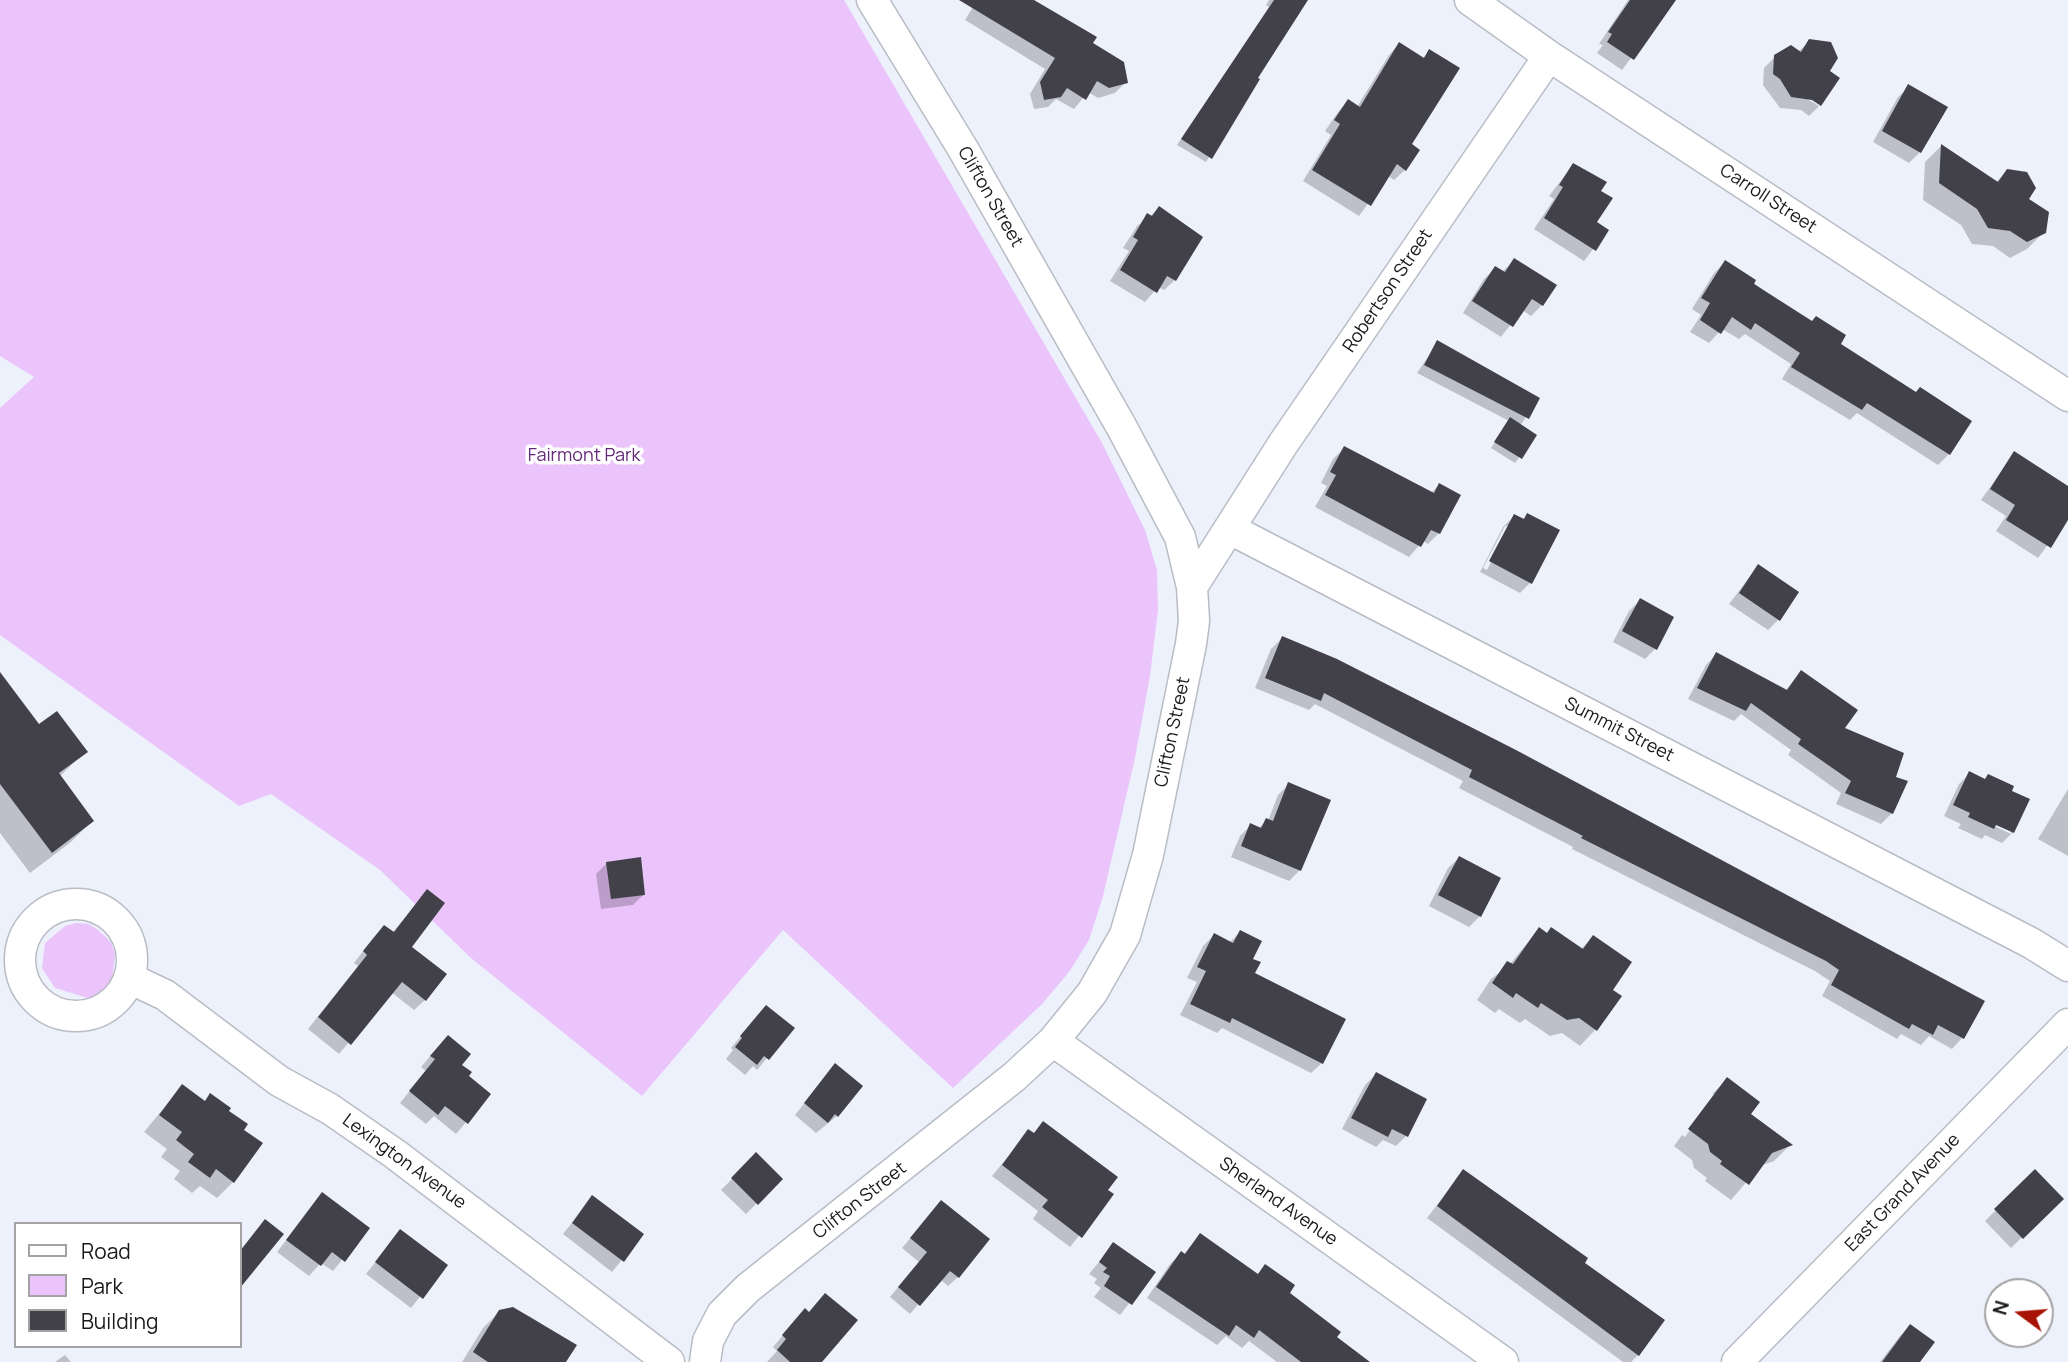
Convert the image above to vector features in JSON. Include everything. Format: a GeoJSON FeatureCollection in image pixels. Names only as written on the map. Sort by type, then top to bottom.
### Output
{"type":"FeatureCollection","features":[{"type":"Feature","properties":{"kind":"street","name":"Clifton Street"},"geometry":{"type":"LineString","coordinates":[[705,1362],[709,1341],[722,1314],[748,1288],[909,1163],[1054,1041],[1092,993],[1125,935],[1148,855],[1194,621],[1192,587],[1180,537],[1121,426],[963,149],[872,0]]}},
{"type":"Feature","properties":{"kind":"street","name":"Carroll Street"},"geometry":{"type":"LineString","coordinates":[[1470,0],[1549,56],[2068,396]]}},
{"type":"Feature","properties":{"kind":"street","name":"Robertson Street"},"geometry":{"type":"LineString","coordinates":[[1230,529],[1283,444],[1549,56]]}},
{"type":"Feature","properties":{"kind":"street"},"geometry":{"type":"LineString","coordinates":[[1192,587],[1230,529]]}},
{"type":"Feature","properties":{"kind":"street","name":"Summit Street"},"geometry":{"type":"LineString","coordinates":[[1230,529],[2031,943],[2068,966]]}},
{"type":"Feature","properties":{"kind":"street","name":"Lexington Avenue"},"geometry":{"type":"LineString","coordinates":[[129,978],[165,995],[279,1081],[330,1109],[385,1147],[668,1362]]}},
{"type":"Feature","properties":{"kind":"street","name":"East Grand Avenue"},"geometry":{"type":"LineString","coordinates":[[1737,1362],[2068,1024]]}},
{"type":"Feature","properties":{"kind":"street","name":"Sherland Avenue"},"geometry":{"type":"LineString","coordinates":[[1054,1041],[1503,1362]]}},
{"type":"Feature","properties":{"kind":"green space","name":"Fairmont Park"},"geometry":{"type":"Polygon","coordinates":[[[0,0],[844,0],[1102,443],[1145,530],[1157,570],[1158,610],[1150,676],[1135,758],[1103,896],[1089,940],[1069,972],[1042,1004],[953,1088],[783,930],[642,1096],[471,958],[380,870],[271,794],[239,806],[0,635],[0,408],[34,377],[0,356],[0,0]]]}},
{"type":"Feature","properties":{"kind":"green space"},"geometry":{"type":"Polygon","coordinates":[[[89,924],[98,930],[111,942],[115,954],[112,981],[103,992],[91,999],[55,988],[42,968],[45,943],[65,926],[89,924]]]}},
{"type":"Feature","properties":{"kind":"building"},"geometry":{"type":"Polygon","coordinates":[[[959,0],[1034,0],[1097,37],[1093,43],[1124,62],[1128,83],[1109,88],[1097,81],[1086,100],[1067,88],[1061,97],[1044,100],[1040,82],[1055,58],[959,0]]]}},
{"type":"Feature","properties":{"kind":"building"},"geometry":{"type":"Polygon","coordinates":[[[1274,0],[1308,0],[1258,78],[1260,79],[1212,159],[1181,139],[1274,0]]]}},
{"type":"Feature","properties":{"kind":"building"},"geometry":{"type":"Polygon","coordinates":[[[1630,0],[1676,0],[1634,60],[1607,42],[1612,34],[1608,32],[1630,0]]]}},
{"type":"Feature","properties":{"kind":"building"},"geometry":{"type":"Polygon","coordinates":[[[1809,39],[1831,42],[1838,58],[1830,71],[1840,78],[1821,106],[1812,100],[1791,97],[1780,79],[1773,74],[1774,55],[1791,45],[1801,52],[1809,39]]]}},
{"type":"Feature","properties":{"kind":"building"},"geometry":{"type":"Polygon","coordinates":[[[1399,42],[1424,58],[1429,49],[1460,68],[1412,144],[1420,150],[1406,171],[1397,164],[1371,206],[1312,170],[1340,124],[1334,120],[1348,99],[1360,107],[1399,42]]]}},
{"type":"Feature","properties":{"kind":"building"},"geometry":{"type":"Polygon","coordinates":[[[1908,84],[1948,107],[1921,153],[1882,131],[1908,84]]]}},
{"type":"Feature","properties":{"kind":"building"},"geometry":{"type":"Polygon","coordinates":[[[1941,144],[1998,182],[2007,169],[2027,172],[2036,188],[2029,199],[2049,212],[2046,233],[2027,242],[2010,231],[1988,228],[1977,209],[1939,183],[1941,144]]]}},
{"type":"Feature","properties":{"kind":"building"},"geometry":{"type":"Polygon","coordinates":[[[1573,163],[1607,182],[1601,191],[1613,198],[1597,222],[1609,230],[1596,251],[1544,218],[1563,187],[1559,185],[1573,163]]]}},
{"type":"Feature","properties":{"kind":"building"},"geometry":{"type":"Polygon","coordinates":[[[1159,206],[1203,237],[1176,281],[1167,276],[1157,293],[1120,270],[1138,240],[1133,237],[1147,213],[1152,216],[1159,206]]]}},
{"type":"Feature","properties":{"kind":"building"},"geometry":{"type":"Polygon","coordinates":[[[1514,258],[1557,285],[1543,306],[1532,299],[1513,327],[1472,301],[1495,266],[1505,272],[1514,258]]]}},
{"type":"Feature","properties":{"kind":"building"},"geometry":{"type":"Polygon","coordinates":[[[1725,260],[1756,280],[1754,284],[1812,321],[1816,316],[1846,335],[1841,344],[1916,392],[1920,387],[1972,421],[1950,455],[1867,403],[1862,410],[1791,367],[1800,353],[1755,323],[1751,330],[1732,317],[1721,334],[1700,320],[1710,303],[1701,298],[1725,260]]]}},
{"type":"Feature","properties":{"kind":"building"},"geometry":{"type":"Polygon","coordinates":[[[1437,340],[1540,398],[1529,419],[1424,365],[1437,340]]]}},
{"type":"Feature","properties":{"kind":"building"},"geometry":{"type":"Polygon","coordinates":[[[1510,417],[1537,435],[1522,459],[1494,442],[1510,417]]]}},
{"type":"Feature","properties":{"kind":"building"},"geometry":{"type":"Polygon","coordinates":[[[1344,446],[1434,493],[1439,483],[1461,495],[1440,534],[1431,530],[1421,547],[1325,495],[1336,475],[1330,472],[1344,446]]]}},
{"type":"Feature","properties":{"kind":"building"},"geometry":{"type":"Polygon","coordinates":[[[2014,451],[2068,486],[2068,520],[2051,548],[2006,520],[2015,505],[1990,489],[2014,451]]]}},
{"type":"Feature","properties":{"kind":"building"},"geometry":{"type":"Polygon","coordinates":[[[1527,513],[1560,530],[1532,584],[1489,561],[1514,514],[1524,519],[1527,513]]]}},
{"type":"Feature","properties":{"kind":"building"},"geometry":{"type":"Polygon","coordinates":[[[1758,564],[1799,592],[1780,621],[1739,593],[1758,564]]]}},
{"type":"Feature","properties":{"kind":"building"},"geometry":{"type":"Polygon","coordinates":[[[1640,598],[1674,617],[1657,650],[1622,631],[1640,598]]]}},
{"type":"Feature","properties":{"kind":"building"},"geometry":{"type":"Polygon","coordinates":[[[1282,636],[1337,659],[1516,750],[1985,1001],[1964,1039],[1938,1025],[1933,1035],[1912,1024],[1909,1029],[1831,985],[1839,970],[1826,961],[1581,838],[1583,836],[1469,777],[1472,770],[1324,693],[1321,701],[1265,678],[1282,636]]]}},
{"type":"Feature","properties":{"kind":"building"},"geometry":{"type":"Polygon","coordinates":[[[1716,652],[1787,690],[1801,670],[1858,710],[1845,728],[1904,753],[1896,777],[1908,781],[1893,814],[1845,793],[1851,781],[1798,744],[1801,739],[1751,703],[1746,711],[1697,688],[1716,652]]]}},
{"type":"Feature","properties":{"kind":"building"},"geometry":{"type":"Polygon","coordinates":[[[0,672],[39,724],[57,711],[88,752],[59,773],[94,821],[52,853],[0,784],[0,672]]]}},
{"type":"Feature","properties":{"kind":"building"},"geometry":{"type":"Polygon","coordinates":[[[1969,771],[1985,779],[1988,774],[2014,786],[2012,791],[2030,799],[2014,833],[1996,825],[1994,829],[1968,817],[1970,813],[1953,805],[1969,771]]]}},
{"type":"Feature","properties":{"kind":"building"},"geometry":{"type":"Polygon","coordinates":[[[1288,782],[1331,800],[1301,871],[1241,846],[1250,823],[1261,828],[1266,818],[1273,821],[1288,782]]]}},
{"type":"Feature","properties":{"kind":"building"},"geometry":{"type":"Polygon","coordinates":[[[1459,856],[1501,878],[1481,917],[1438,895],[1459,856]]]}},
{"type":"Feature","properties":{"kind":"building"},"geometry":{"type":"Polygon","coordinates":[[[641,857],[645,895],[611,899],[606,862],[641,857]]]}},
{"type":"Feature","properties":{"kind":"building"},"geometry":{"type":"Polygon","coordinates":[[[427,889],[445,903],[412,947],[447,974],[426,1001],[402,982],[351,1045],[318,1017],[367,955],[363,951],[384,925],[394,932],[427,889]]]}},
{"type":"Feature","properties":{"kind":"building"},"geometry":{"type":"Polygon","coordinates":[[[1539,927],[1547,933],[1551,927],[1583,949],[1593,935],[1632,962],[1613,990],[1622,996],[1597,1031],[1579,1018],[1567,1020],[1541,1003],[1538,1008],[1516,993],[1513,998],[1492,983],[1507,961],[1513,964],[1539,927]]]}},
{"type":"Feature","properties":{"kind":"building"},"geometry":{"type":"Polygon","coordinates":[[[1240,930],[1262,941],[1253,959],[1261,962],[1255,973],[1346,1019],[1323,1064],[1232,1018],[1230,1023],[1190,1004],[1206,971],[1197,967],[1214,933],[1233,943],[1240,930]]]}},
{"type":"Feature","properties":{"kind":"building"},"geometry":{"type":"Polygon","coordinates":[[[766,1005],[795,1028],[769,1060],[764,1056],[757,1065],[735,1047],[742,1038],[740,1036],[766,1005]]]}},
{"type":"Feature","properties":{"kind":"building"},"geometry":{"type":"Polygon","coordinates":[[[448,1035],[471,1054],[462,1065],[472,1072],[469,1076],[491,1094],[468,1124],[445,1106],[438,1115],[409,1091],[435,1059],[430,1056],[448,1035]]]}},
{"type":"Feature","properties":{"kind":"building"},"geometry":{"type":"Polygon","coordinates":[[[835,1063],[863,1086],[838,1117],[835,1114],[828,1123],[804,1103],[835,1063]]]}},
{"type":"Feature","properties":{"kind":"building"},"geometry":{"type":"Polygon","coordinates":[[[1376,1072],[1427,1099],[1408,1137],[1392,1129],[1388,1137],[1351,1118],[1376,1072]]]}},
{"type":"Feature","properties":{"kind":"building"},"geometry":{"type":"Polygon","coordinates":[[[1727,1077],[1760,1102],[1751,1114],[1793,1145],[1772,1153],[1749,1185],[1720,1164],[1722,1161],[1710,1152],[1708,1144],[1688,1129],[1727,1077]]]}},
{"type":"Feature","properties":{"kind":"building"},"geometry":{"type":"Polygon","coordinates":[[[182,1084],[205,1101],[210,1093],[231,1108],[229,1111],[248,1124],[244,1130],[263,1143],[234,1183],[216,1169],[210,1178],[188,1162],[194,1154],[176,1140],[182,1132],[159,1115],[182,1084]]]}},
{"type":"Feature","properties":{"kind":"building"},"geometry":{"type":"Polygon","coordinates":[[[1043,1121],[1118,1177],[1108,1190],[1114,1194],[1082,1238],[1042,1207],[1048,1200],[1002,1165],[1028,1129],[1034,1133],[1043,1121]]]}},
{"type":"Feature","properties":{"kind":"building"},"geometry":{"type":"Polygon","coordinates":[[[756,1152],[783,1179],[758,1205],[731,1178],[756,1152]]]}},
{"type":"Feature","properties":{"kind":"building"},"geometry":{"type":"Polygon","coordinates":[[[1463,1169],[1588,1258],[1585,1263],[1665,1320],[1639,1356],[1437,1206],[1463,1169]]]}},
{"type":"Feature","properties":{"kind":"building"},"geometry":{"type":"Polygon","coordinates":[[[2035,1169],[2064,1199],[2023,1239],[1994,1209],[2035,1169]]]}},
{"type":"Feature","properties":{"kind":"building"},"geometry":{"type":"Polygon","coordinates":[[[322,1192],[370,1228],[345,1262],[332,1252],[321,1266],[286,1240],[322,1192]]]}},
{"type":"Feature","properties":{"kind":"building"},"geometry":{"type":"Polygon","coordinates":[[[592,1195],[644,1234],[624,1262],[572,1223],[592,1195]]]}},
{"type":"Feature","properties":{"kind":"building"},"geometry":{"type":"Polygon","coordinates":[[[941,1200],[990,1239],[959,1278],[950,1271],[920,1306],[898,1287],[927,1252],[910,1238],[941,1200]]]}},
{"type":"Feature","properties":{"kind":"building"},"geometry":{"type":"Polygon","coordinates":[[[265,1219],[284,1234],[242,1286],[242,1248],[265,1219]]]}},
{"type":"Feature","properties":{"kind":"building"},"geometry":{"type":"Polygon","coordinates":[[[400,1229],[448,1265],[423,1299],[375,1262],[400,1229]]]}},
{"type":"Feature","properties":{"kind":"building"},"geometry":{"type":"Polygon","coordinates":[[[1200,1233],[1258,1274],[1265,1264],[1295,1285],[1290,1293],[1341,1332],[1337,1337],[1370,1362],[1301,1362],[1259,1330],[1254,1338],[1236,1325],[1229,1336],[1156,1287],[1181,1251],[1185,1254],[1200,1233]]]}},
{"type":"Feature","properties":{"kind":"building"},"geometry":{"type":"Polygon","coordinates":[[[1113,1242],[1156,1272],[1132,1305],[1104,1286],[1110,1276],[1103,1272],[1107,1268],[1099,1262],[1113,1242]]]}},
{"type":"Feature","properties":{"kind":"building"},"geometry":{"type":"Polygon","coordinates":[[[825,1293],[858,1320],[822,1362],[790,1362],[777,1350],[786,1339],[782,1335],[805,1308],[809,1312],[825,1293]]]}},
{"type":"Feature","properties":{"kind":"building"},"geometry":{"type":"Polygon","coordinates":[[[513,1307],[577,1345],[566,1362],[488,1362],[473,1352],[499,1310],[513,1307]]]}},
{"type":"Feature","properties":{"kind":"building"},"geometry":{"type":"Polygon","coordinates":[[[1910,1324],[1935,1342],[1920,1362],[1882,1362],[1910,1324]]]}}]}
